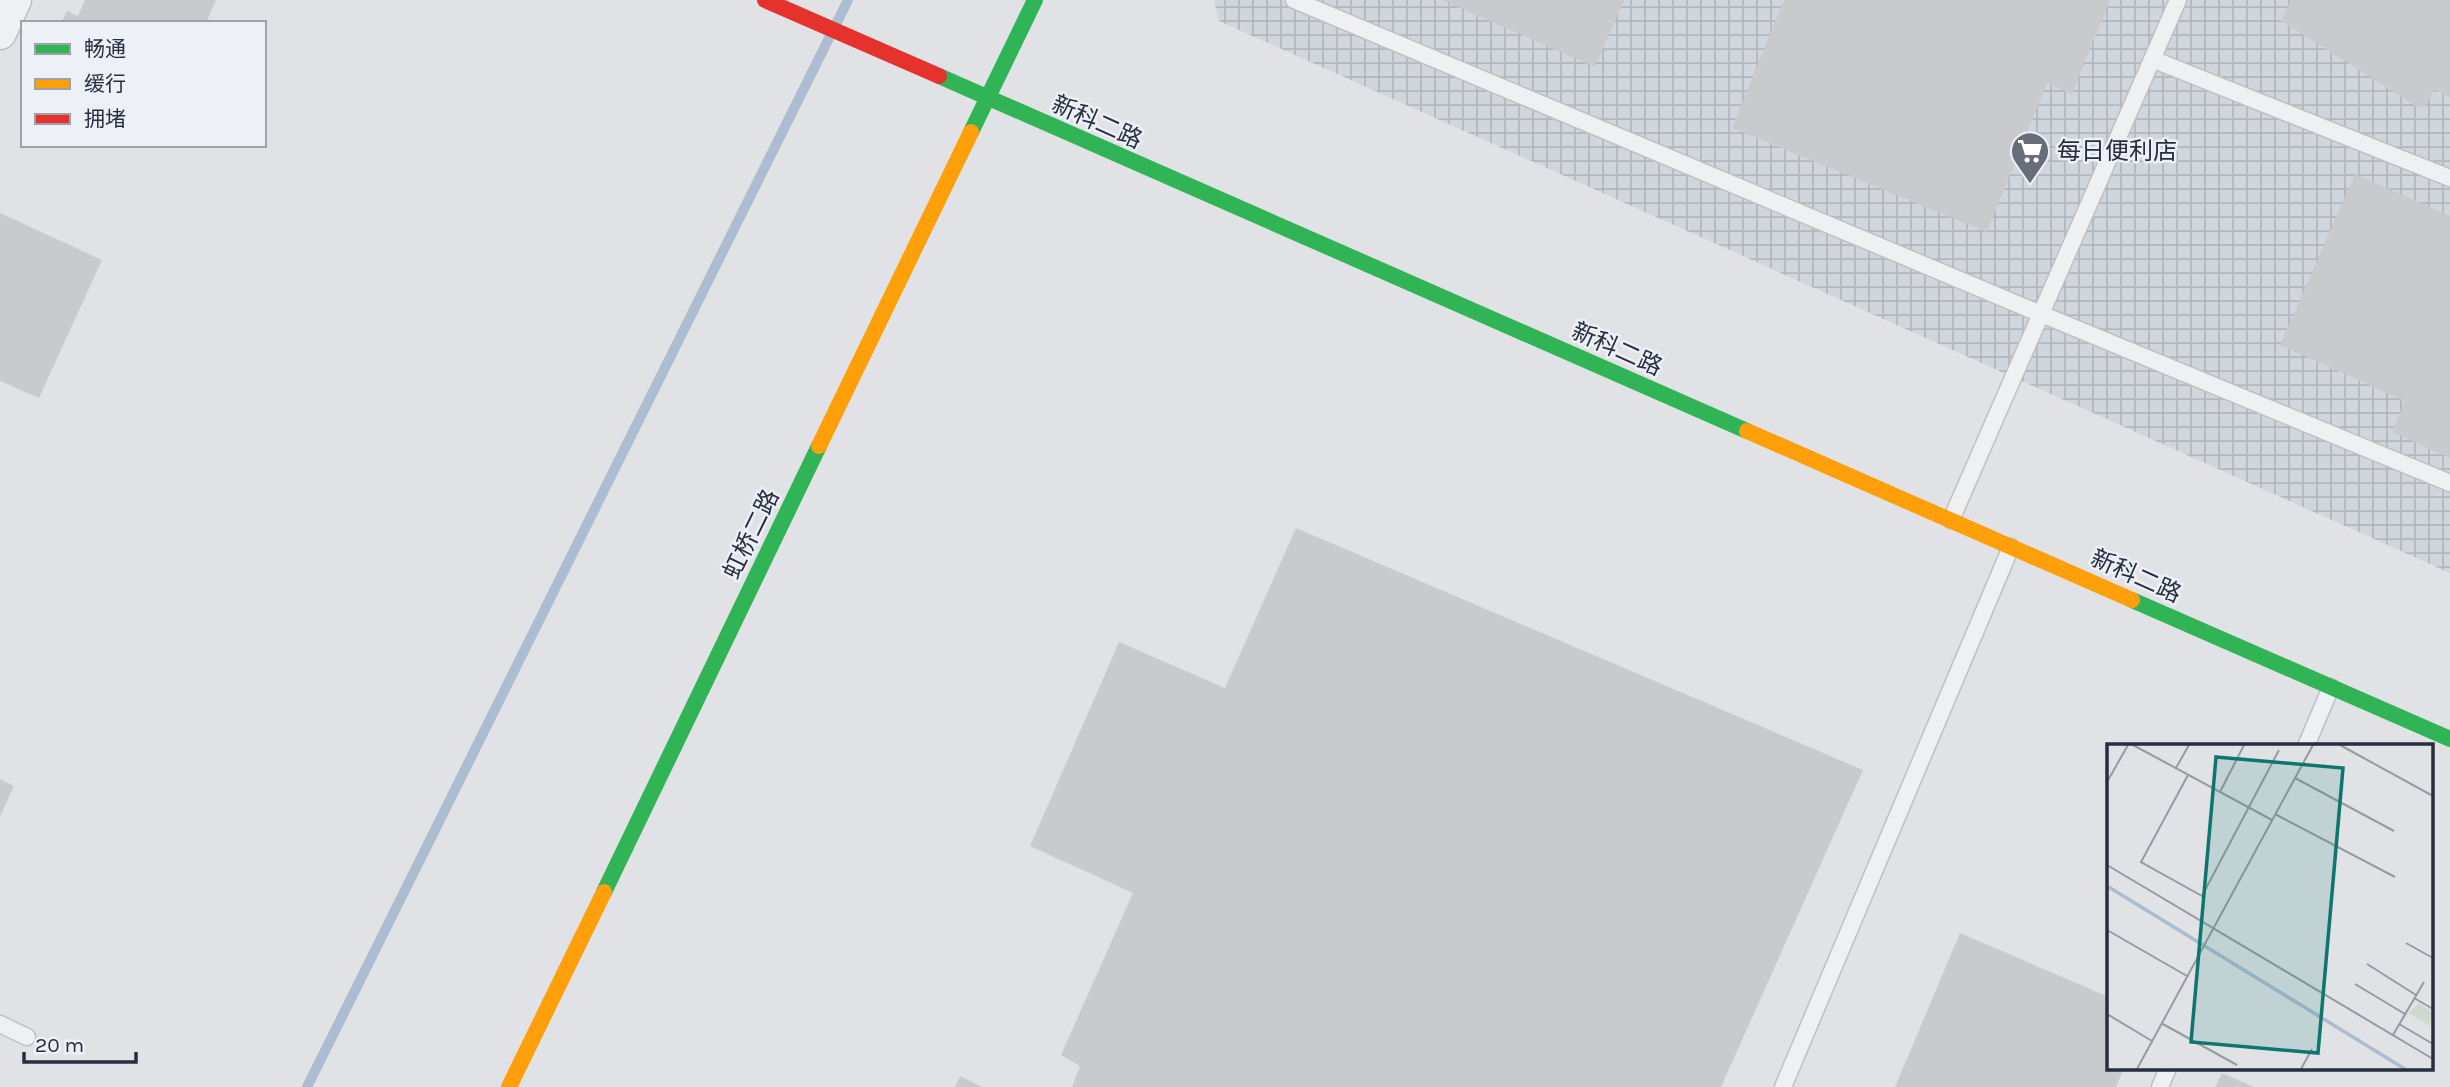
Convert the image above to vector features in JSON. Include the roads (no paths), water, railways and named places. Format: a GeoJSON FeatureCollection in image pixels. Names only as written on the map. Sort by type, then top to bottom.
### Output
{"type":"FeatureCollection","features":[{"type":"Feature","properties":{"kind":"street"},"geometry":{"type":"LineString","coordinates":[[0,33],[15,0]]}},
{"type":"Feature","properties":{"kind":"street","name":"新科二路"},"geometry":{"type":"LineString","coordinates":[[765,0],[2450,739]]}},
{"type":"Feature","properties":{"kind":"street","name":"虹桥二路"},"geometry":{"type":"LineString","coordinates":[[509,1087],[1035,0]]}},
{"type":"Feature","properties":{"kind":"lane"},"geometry":{"type":"LineString","coordinates":[[1294,0],[2450,483]]}},
{"type":"Feature","properties":{"kind":"lane"},"geometry":{"type":"LineString","coordinates":[[1951,520],[2178,0]]}},
{"type":"Feature","properties":{"kind":"lane"},"geometry":{"type":"LineString","coordinates":[[2152,59],[2450,178]]}},
{"type":"Feature","properties":{"kind":"lane"},"geometry":{"type":"LineString","coordinates":[[1783,1087],[2011,547]]}},
{"type":"Feature","properties":{"kind":"lane"},"geometry":{"type":"LineString","coordinates":[[2307,744],[2331,687]]}},
{"type":"Feature","properties":{"kind":"lane"},"geometry":{"type":"LineString","coordinates":[[0,1024],[27,1037]]}},
{"type":"Feature","properties":{"kind":"lane"},"geometry":{"type":"LineString","coordinates":[[2160,1087],[2167,1070]]}},
{"type":"Feature","properties":{"kind":"waterway"},"geometry":{"type":"LineString","coordinates":[[307,1087],[848,0]]}},
{"type":"Feature","properties":{"kind":"place","name":"每日便利店"},"geometry":{"type":"Point","coordinates":[2030,185]}}]}
